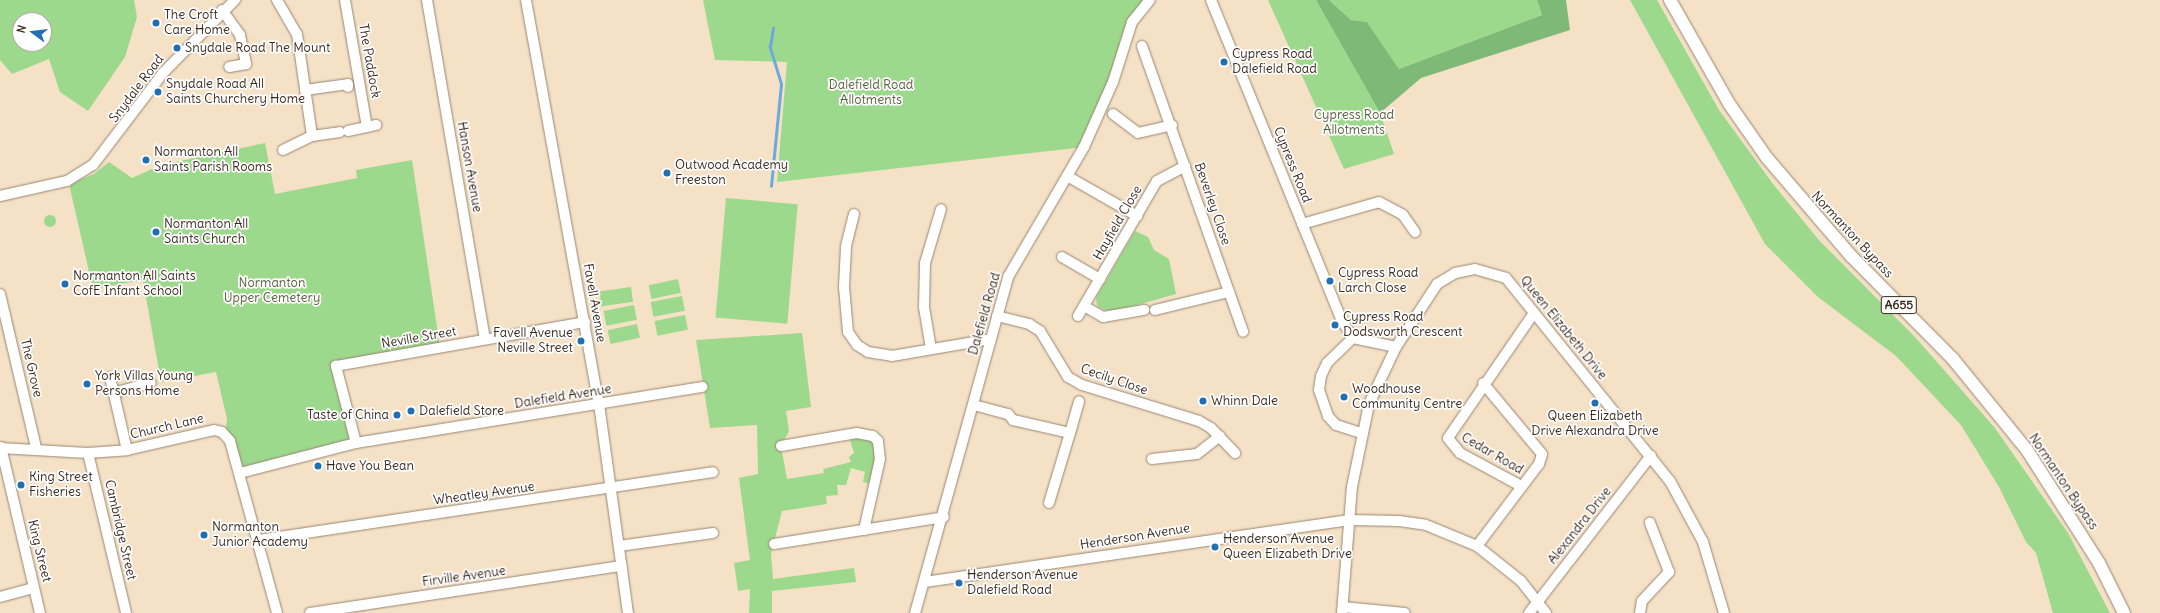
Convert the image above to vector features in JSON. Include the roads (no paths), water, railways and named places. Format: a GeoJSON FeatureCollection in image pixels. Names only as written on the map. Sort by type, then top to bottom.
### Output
{"type":"FeatureCollection","features":[{"type":"Feature","properties":{"kind":"main road","name":"Normanton Bypass"},"geometry":{"type":"LineString","coordinates":[[1670,0],[1726,99],[1767,158],[1846,251],[1953,359],[2027,450],[2099,563],[2124,613]]}},
{"type":"Feature","properties":{"kind":"street","name":"Snydale Road"},"geometry":{"type":"LineString","coordinates":[[0,196],[67,181],[93,165],[111,145],[159,78],[222,10],[235,0]]}},
{"type":"Feature","properties":{"kind":"street"},"geometry":{"type":"LineString","coordinates":[[277,0],[282,13],[295,28],[312,136]]}},
{"type":"Feature","properties":{"kind":"street","name":"The Paddock"},"geometry":{"type":"LineString","coordinates":[[283,150],[312,136],[371,126],[344,0]]}},
{"type":"Feature","properties":{"kind":"street","name":"Hanson Avenue"},"geometry":{"type":"LineString","coordinates":[[426,0],[485,339]]}},
{"type":"Feature","properties":{"kind":"street","name":"Favell Avenue"},"geometry":{"type":"LineString","coordinates":[[526,0],[599,404],[628,613]]}},
{"type":"Feature","properties":{"kind":"street","name":"Dalefield Road"},"geometry":{"type":"LineString","coordinates":[[915,613],[944,517],[1008,277],[1067,176],[1107,98],[1132,22],[1150,0]]}},
{"type":"Feature","properties":{"kind":"street","name":"Cypress Road"},"geometry":{"type":"LineString","coordinates":[[1211,0],[1342,321],[1353,338]]}},
{"type":"Feature","properties":{"kind":"street"},"geometry":{"type":"LineString","coordinates":[[222,10],[240,35],[246,64],[229,67]]}},
{"type":"Feature","properties":{"kind":"street","name":"Beverley Close"},"geometry":{"type":"LineString","coordinates":[[1142,46],[1172,125],[1243,332]]}},
{"type":"Feature","properties":{"kind":"street"},"geometry":{"type":"LineString","coordinates":[[304,90],[348,84],[348,87]]}},
{"type":"Feature","properties":{"kind":"street"},"geometry":{"type":"LineString","coordinates":[[1113,114],[1138,133],[1172,125]]}},
{"type":"Feature","properties":{"kind":"street","name":"Hayfield Close"},"geometry":{"type":"LineString","coordinates":[[1078,316],[1157,181],[1185,166]]}},
{"type":"Feature","properties":{"kind":"street"},"geometry":{"type":"LineString","coordinates":[[1067,176],[1137,216]]}},
{"type":"Feature","properties":{"kind":"street"},"geometry":{"type":"LineString","coordinates":[[1302,224],[1378,202],[1403,215],[1415,232]]}},
{"type":"Feature","properties":{"kind":"street"},"geometry":{"type":"LineString","coordinates":[[931,349],[924,306],[925,263],[941,209]]}},
{"type":"Feature","properties":{"kind":"street"},"geometry":{"type":"LineString","coordinates":[[854,214],[844,266],[848,332],[857,345],[879,356],[991,339]]}},
{"type":"Feature","properties":{"kind":"street"},"geometry":{"type":"LineString","coordinates":[[1066,263],[1100,279]]}},
{"type":"Feature","properties":{"kind":"street","name":"Queen Elizabeth Drive"},"geometry":{"type":"LineString","coordinates":[[1343,610],[1350,520],[1361,433],[1375,389],[1396,347],[1438,284],[1465,269],[1484,270],[1506,278],[1651,456],[1686,507],[1703,542],[1724,613]]}},
{"type":"Feature","properties":{"kind":"street"},"geometry":{"type":"LineString","coordinates":[[1155,310],[1229,292]]}},
{"type":"Feature","properties":{"kind":"street","name":"The Grove"},"geometry":{"type":"LineString","coordinates":[[0,294],[36,448]]}},
{"type":"Feature","properties":{"kind":"street"},"geometry":{"type":"LineString","coordinates":[[1084,306],[1102,317],[1144,310]]}},
{"type":"Feature","properties":{"kind":"street","name":"Cedar Road"},"geometry":{"type":"LineString","coordinates":[[1521,486],[1460,453],[1449,444],[1450,432],[1483,383],[1534,313]]}},
{"type":"Feature","properties":{"kind":"street","name":"Cecily Close"},"geometry":{"type":"LineString","coordinates":[[997,316],[1029,324],[1040,331],[1068,377],[1082,386],[1186,416],[1211,428],[1235,452]]}},
{"type":"Feature","properties":{"kind":"street","name":"Neville Street"},"geometry":{"type":"LineString","coordinates":[[356,443],[336,366],[585,322]]}},
{"type":"Feature","properties":{"kind":"street"},"geometry":{"type":"LineString","coordinates":[[1361,433],[1336,425],[1328,416],[1319,390],[1327,363],[1353,338],[1396,347]]}},
{"type":"Feature","properties":{"kind":"street"},"geometry":{"type":"LineString","coordinates":[[110,377],[127,450]]}},
{"type":"Feature","properties":{"kind":"street"},"geometry":{"type":"LineString","coordinates":[[113,393],[151,383]]}},
{"type":"Feature","properties":{"kind":"street","name":"Cedar Road"},"geometry":{"type":"LineString","coordinates":[[1477,546],[1539,464],[1542,454],[1483,383]]}},
{"type":"Feature","properties":{"kind":"street","name":"Dalefield Avenue"},"geometry":{"type":"LineString","coordinates":[[240,472],[356,443],[703,387]]}},
{"type":"Feature","properties":{"kind":"street"},"geometry":{"type":"LineString","coordinates":[[1050,503],[1079,401]]}},
{"type":"Feature","properties":{"kind":"street"},"geometry":{"type":"LineString","coordinates":[[974,405],[1008,414],[1013,420],[1070,433]]}},
{"type":"Feature","properties":{"kind":"street","name":"Church Lane"},"geometry":{"type":"LineString","coordinates":[[1,448],[36,448],[88,453],[127,450],[218,430],[230,441],[259,540],[278,613]]}},
{"type":"Feature","properties":{"kind":"street"},"geometry":{"type":"LineString","coordinates":[[781,446],[857,433],[873,436],[878,441],[880,459],[864,530]]}},
{"type":"Feature","properties":{"kind":"street"},"geometry":{"type":"LineString","coordinates":[[1152,459],[1197,454],[1220,436]]}},
{"type":"Feature","properties":{"kind":"street","name":"King Street"},"geometry":{"type":"LineString","coordinates":[[1,448],[40,613]]}},
{"type":"Feature","properties":{"kind":"street","name":"Cambridge Street"},"geometry":{"type":"LineString","coordinates":[[88,453],[126,613]]}},
{"type":"Feature","properties":{"kind":"street","name":"Alexandra Drive"},"geometry":{"type":"LineString","coordinates":[[1529,613],[1651,456]]}},
{"type":"Feature","properties":{"kind":"street","name":"Wheatley Avenue"},"geometry":{"type":"LineString","coordinates":[[259,540],[713,472]]}},
{"type":"Feature","properties":{"kind":"street"},"geometry":{"type":"LineString","coordinates":[[774,544],[944,517]]}},
{"type":"Feature","properties":{"kind":"street","name":"Henderson Avenue"},"geometry":{"type":"LineString","coordinates":[[925,582],[1350,520],[1426,526],[1477,546],[1521,581],[1546,613]]}},
{"type":"Feature","properties":{"kind":"street"},"geometry":{"type":"LineString","coordinates":[[1640,613],[1642,601],[1669,572],[1650,523]]}},
{"type":"Feature","properties":{"kind":"street"},"geometry":{"type":"LineString","coordinates":[[619,546],[713,533]]}},
{"type":"Feature","properties":{"kind":"street","name":"Firville Avenue"},"geometry":{"type":"LineString","coordinates":[[310,613],[621,566]]}},
{"type":"Feature","properties":{"kind":"street"},"geometry":{"type":"LineString","coordinates":[[0,597],[34,588]]}},
{"type":"Feature","properties":{"kind":"street"},"geometry":{"type":"LineString","coordinates":[[1343,610],[1405,613]]}},
{"type":"Feature","properties":{"kind":"waterway"},"geometry":{"type":"LineString","coordinates":[[771,186],[781,84],[770,47],[773,28]]}},
{"type":"Feature","properties":{"kind":"place","name":"The Croft Care Home"},"geometry":{"type":"Point","coordinates":[156,23]}},
{"type":"Feature","properties":{"kind":"place","name":"Snydale Road The Mount"},"geometry":{"type":"Point","coordinates":[177,48]}},
{"type":"Feature","properties":{"kind":"place","name":"Cypress Road Dalefield Road"},"geometry":{"type":"Point","coordinates":[1224,62]}},
{"type":"Feature","properties":{"kind":"place","name":"Snydale Road All Saints Churchery Home"},"geometry":{"type":"Point","coordinates":[158,92]}},
{"type":"Feature","properties":{"kind":"place","name":"Normanton All Saints Parish Rooms"},"geometry":{"type":"Point","coordinates":[146,160]}},
{"type":"Feature","properties":{"kind":"place","name":"Outwood Academy Freeston"},"geometry":{"type":"Point","coordinates":[667,173]}},
{"type":"Feature","properties":{"kind":"place","name":"Normanton All Saints Church"},"geometry":{"type":"Point","coordinates":[156,232]}},
{"type":"Feature","properties":{"kind":"place","name":"Cypress Road Larch Close"},"geometry":{"type":"Point","coordinates":[1330,281]}},
{"type":"Feature","properties":{"kind":"place","name":"Normanton All Saints CofE Infant School"},"geometry":{"type":"Point","coordinates":[65,284]}},
{"type":"Feature","properties":{"kind":"place","name":"Cypress Road Dodsworth Crescent"},"geometry":{"type":"Point","coordinates":[1335,325]}},
{"type":"Feature","properties":{"kind":"place","name":"Favell Avenue Neville Street"},"geometry":{"type":"Point","coordinates":[581,341]}},
{"type":"Feature","properties":{"kind":"place","name":"York Villas Young Persons Home"},"geometry":{"type":"Point","coordinates":[87,384]}},
{"type":"Feature","properties":{"kind":"place","name":"Woodhouse Community Centre"},"geometry":{"type":"Point","coordinates":[1344,397]}},
{"type":"Feature","properties":{"kind":"place","name":"Whinn Dale"},"geometry":{"type":"Point","coordinates":[1203,401]}},
{"type":"Feature","properties":{"kind":"place","name":"Queen Elizabeth Drive Alexandra Drive"},"geometry":{"type":"Point","coordinates":[1595,403]}},
{"type":"Feature","properties":{"kind":"place","name":"Dalefield Store"},"geometry":{"type":"Point","coordinates":[411,411]}},
{"type":"Feature","properties":{"kind":"place","name":"Taste of China"},"geometry":{"type":"Point","coordinates":[397,415]}},
{"type":"Feature","properties":{"kind":"place","name":"Have You Bean"},"geometry":{"type":"Point","coordinates":[318,466]}},
{"type":"Feature","properties":{"kind":"place","name":"King Street Fisheries"},"geometry":{"type":"Point","coordinates":[21,485]}},
{"type":"Feature","properties":{"kind":"place","name":"Normanton Junior Academy"},"geometry":{"type":"Point","coordinates":[204,535]}},
{"type":"Feature","properties":{"kind":"place","name":"Henderson Avenue Queen Elizabeth Drive"},"geometry":{"type":"Point","coordinates":[1215,547]}},
{"type":"Feature","properties":{"kind":"place","name":"Henderson Avenue Dalefield Road"},"geometry":{"type":"Point","coordinates":[959,583]}},
{"type":"Feature","properties":{"kind":"park label","name":"Dalefield Road Allotments"},"geometry":{"type":"Point","coordinates":[871,94]}},
{"type":"Feature","properties":{"kind":"park label","name":"Cypress Road Allotments"},"geometry":{"type":"Point","coordinates":[1354,124]}},
{"type":"Feature","properties":{"kind":"park label","name":"Normanton Upper Cemetery"},"geometry":{"type":"Point","coordinates":[272,292]}}]}
